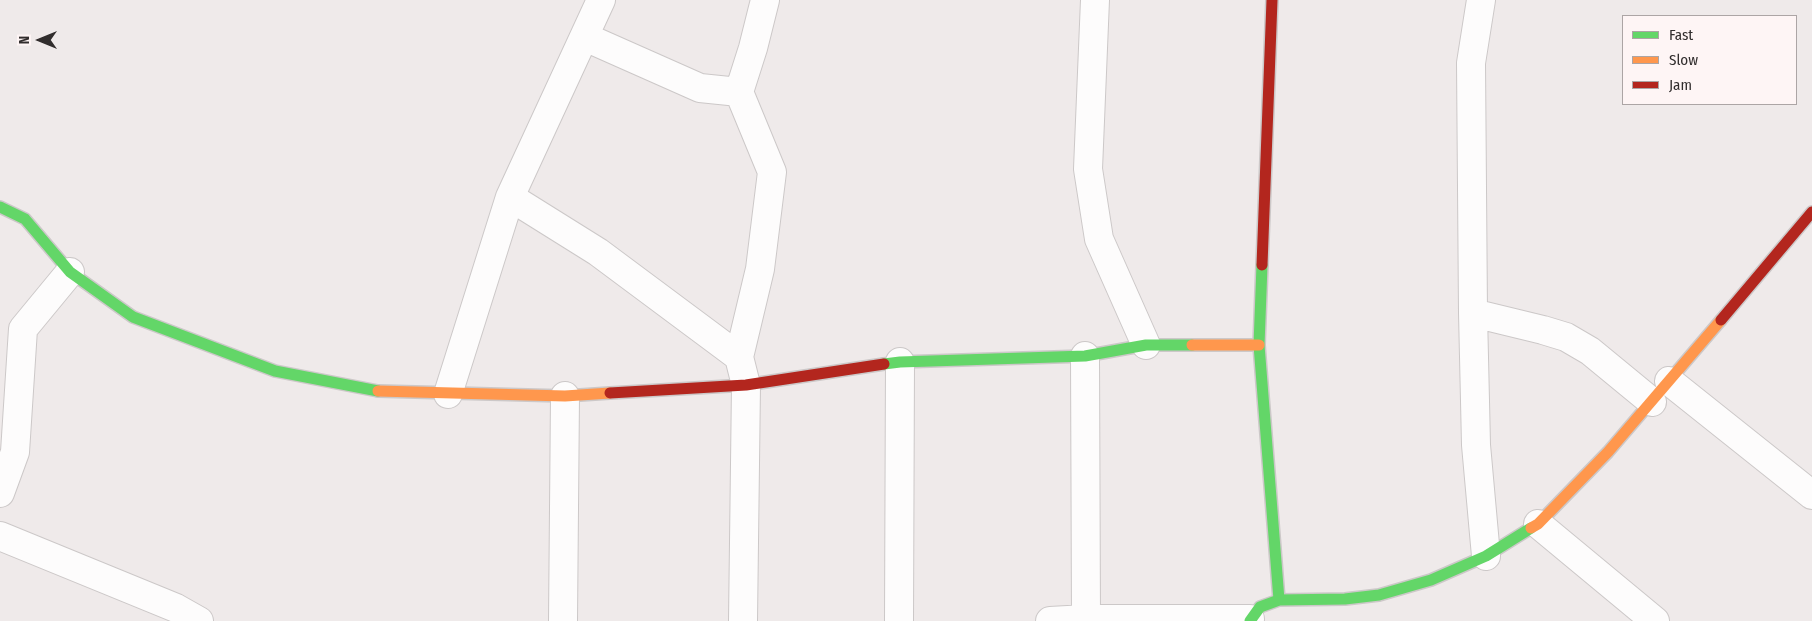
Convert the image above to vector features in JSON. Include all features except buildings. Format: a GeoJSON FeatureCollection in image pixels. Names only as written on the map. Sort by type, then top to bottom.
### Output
{"type":"FeatureCollection","features":[{"type":"Feature","properties":{"kind":"street"},"geometry":{"type":"LineString","coordinates":[[448,394],[510,197],[601,0]]}},
{"type":"Feature","properties":{"kind":"street"},"geometry":{"type":"LineString","coordinates":[[743,621],[746,384],[739,357],[760,269],[772,172],[739,92],[753,48],[765,0]]}},
{"type":"Feature","properties":{"kind":"street"},"geometry":{"type":"LineString","coordinates":[[1096,0],[1088,169],[1099,239],[1146,345]]}},
{"type":"Feature","properties":{"kind":"street"},"geometry":{"type":"LineString","coordinates":[[1272,0],[1259,345],[1279,600]]}},
{"type":"Feature","properties":{"kind":"street"},"geometry":{"type":"LineString","coordinates":[[1481,0],[1471,62],[1473,313],[1476,445],[1486,556]]}},
{"type":"Feature","properties":{"kind":"street"},"geometry":{"type":"LineString","coordinates":[[585,37],[700,88],[739,92]]}},
{"type":"Feature","properties":{"kind":"street"},"geometry":{"type":"LineString","coordinates":[[510,197],[598,252],[739,357]]}},
{"type":"Feature","properties":{"kind":"street"},"geometry":{"type":"LineString","coordinates":[[0,208],[25,219],[70,272],[133,316],[275,371],[372,391],[565,396],[746,384],[900,362],[1085,356],[1146,345],[1259,345]]}},
{"type":"Feature","properties":{"kind":"street"},"geometry":{"type":"LineString","coordinates":[[1050,621],[1086,618],[1250,620],[1260,607],[1279,600],[1344,599],[1379,595],[1431,580],[1486,556],[1538,524],[1608,452],[1811,215]]}},
{"type":"Feature","properties":{"kind":"street"},"geometry":{"type":"LineString","coordinates":[[0,492],[15,452],[11,333],[70,272]]}},
{"type":"Feature","properties":{"kind":"street"},"geometry":{"type":"LineString","coordinates":[[1473,313],[1566,337],[1590,351],[1652,402]]}},
{"type":"Feature","properties":{"kind":"street"},"geometry":{"type":"LineString","coordinates":[[1085,356],[1086,618]]}},
{"type":"Feature","properties":{"kind":"street"},"geometry":{"type":"LineString","coordinates":[[899,621],[900,362]]}},
{"type":"Feature","properties":{"kind":"street"},"geometry":{"type":"LineString","coordinates":[[1669,381],[1810,490]]}},
{"type":"Feature","properties":{"kind":"street"},"geometry":{"type":"LineString","coordinates":[[563,621],[565,396]]}},
{"type":"Feature","properties":{"kind":"street"},"geometry":{"type":"LineString","coordinates":[[1538,524],[1655,621]]}},
{"type":"Feature","properties":{"kind":"street"},"geometry":{"type":"LineString","coordinates":[[0,536],[176,608],[199,621]]}},
{"type":"Feature","properties":{"kind":"traffic: fast"},"geometry":{"type":"LineString","coordinates":[[0,207],[25,219],[70,272],[133,317],[275,371],[378,391]]}},
{"type":"Feature","properties":{"kind":"traffic: fast"},"geometry":{"type":"LineString","coordinates":[[1262,265],[1259,345],[1279,600]]}},
{"type":"Feature","properties":{"kind":"traffic: fast"},"geometry":{"type":"LineString","coordinates":[[884,364],[1085,356],[1146,345],[1192,345]]}},
{"type":"Feature","properties":{"kind":"traffic: fast"},"geometry":{"type":"LineString","coordinates":[[1250,621],[1260,607],[1279,600],[1345,599],[1379,595],[1431,580],[1486,556],[1531,528]]}},
{"type":"Feature","properties":{"kind":"traffic: slow"},"geometry":{"type":"LineString","coordinates":[[1531,528],[1538,524],[1608,452],[1721,320]]}},
{"type":"Feature","properties":{"kind":"traffic: slow"},"geometry":{"type":"LineString","coordinates":[[1192,345],[1259,345]]}},
{"type":"Feature","properties":{"kind":"traffic: slow"},"geometry":{"type":"LineString","coordinates":[[378,391],[565,396],[610,393]]}},
{"type":"Feature","properties":{"kind":"traffic: jam"},"geometry":{"type":"LineString","coordinates":[[1262,265],[1272,0]]}},
{"type":"Feature","properties":{"kind":"traffic: jam"},"geometry":{"type":"LineString","coordinates":[[1721,320],[1812,212]]}},
{"type":"Feature","properties":{"kind":"traffic: jam"},"geometry":{"type":"LineString","coordinates":[[610,393],[746,385],[884,364]]}}]}
